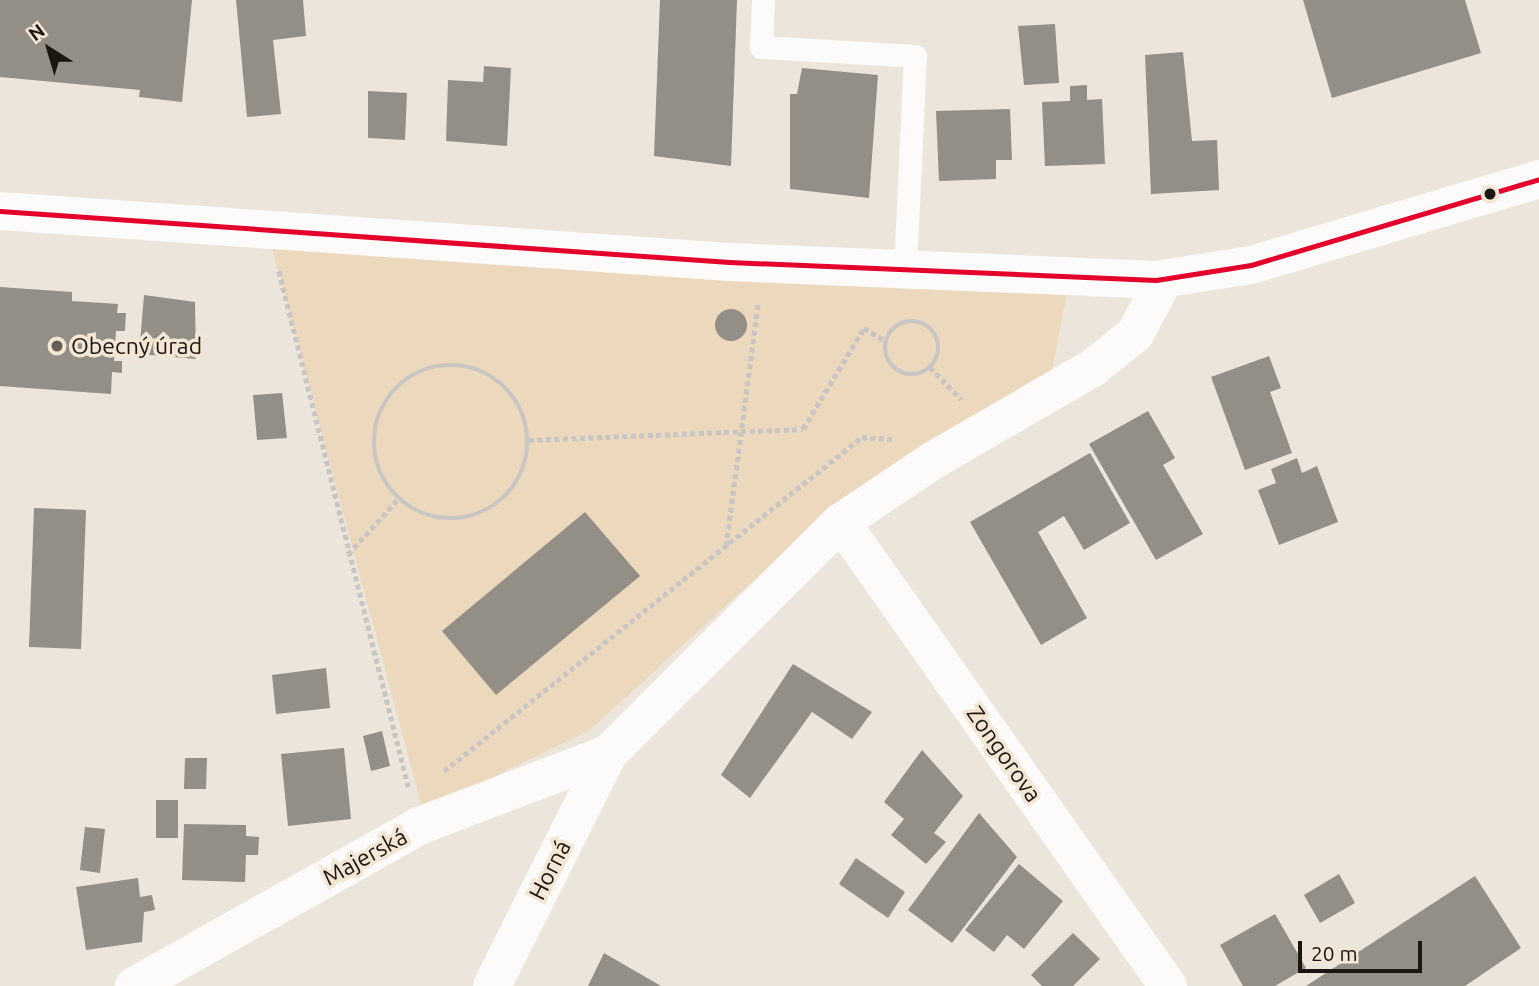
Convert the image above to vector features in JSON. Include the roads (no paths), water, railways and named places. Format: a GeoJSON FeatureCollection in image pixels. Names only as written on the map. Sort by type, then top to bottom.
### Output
{"type":"FeatureCollection","features":[{"type":"Feature","properties":{"kind":"street"},"geometry":{"type":"LineString","coordinates":[[0,211],[905,271],[1164,279],[1251,265],[1539,179]]}},
{"type":"Feature","properties":{"kind":"street"},"geometry":{"type":"LineString","coordinates":[[608,754],[841,522],[932,461],[1094,367],[1135,334],[1164,279]]}},
{"type":"Feature","properties":{"kind":"street","name":"Zongorova"},"geometry":{"type":"LineString","coordinates":[[841,522],[1168,986]]}},
{"type":"Feature","properties":{"kind":"street","name":"Majerská"},"geometry":{"type":"LineString","coordinates":[[134,986],[419,826],[608,754]]}},
{"type":"Feature","properties":{"kind":"street","name":"Horná"},"geometry":{"type":"LineString","coordinates":[[492,986],[608,754]]}},
{"type":"Feature","properties":{"kind":"lane"},"geometry":{"type":"LineString","coordinates":[[762,0],[761,47],[915,56],[905,271]]}},
{"type":"Feature","properties":{"kind":"place","name":"Obecný úrad"},"geometry":{"type":"Point","coordinates":[57,346]}}]}
